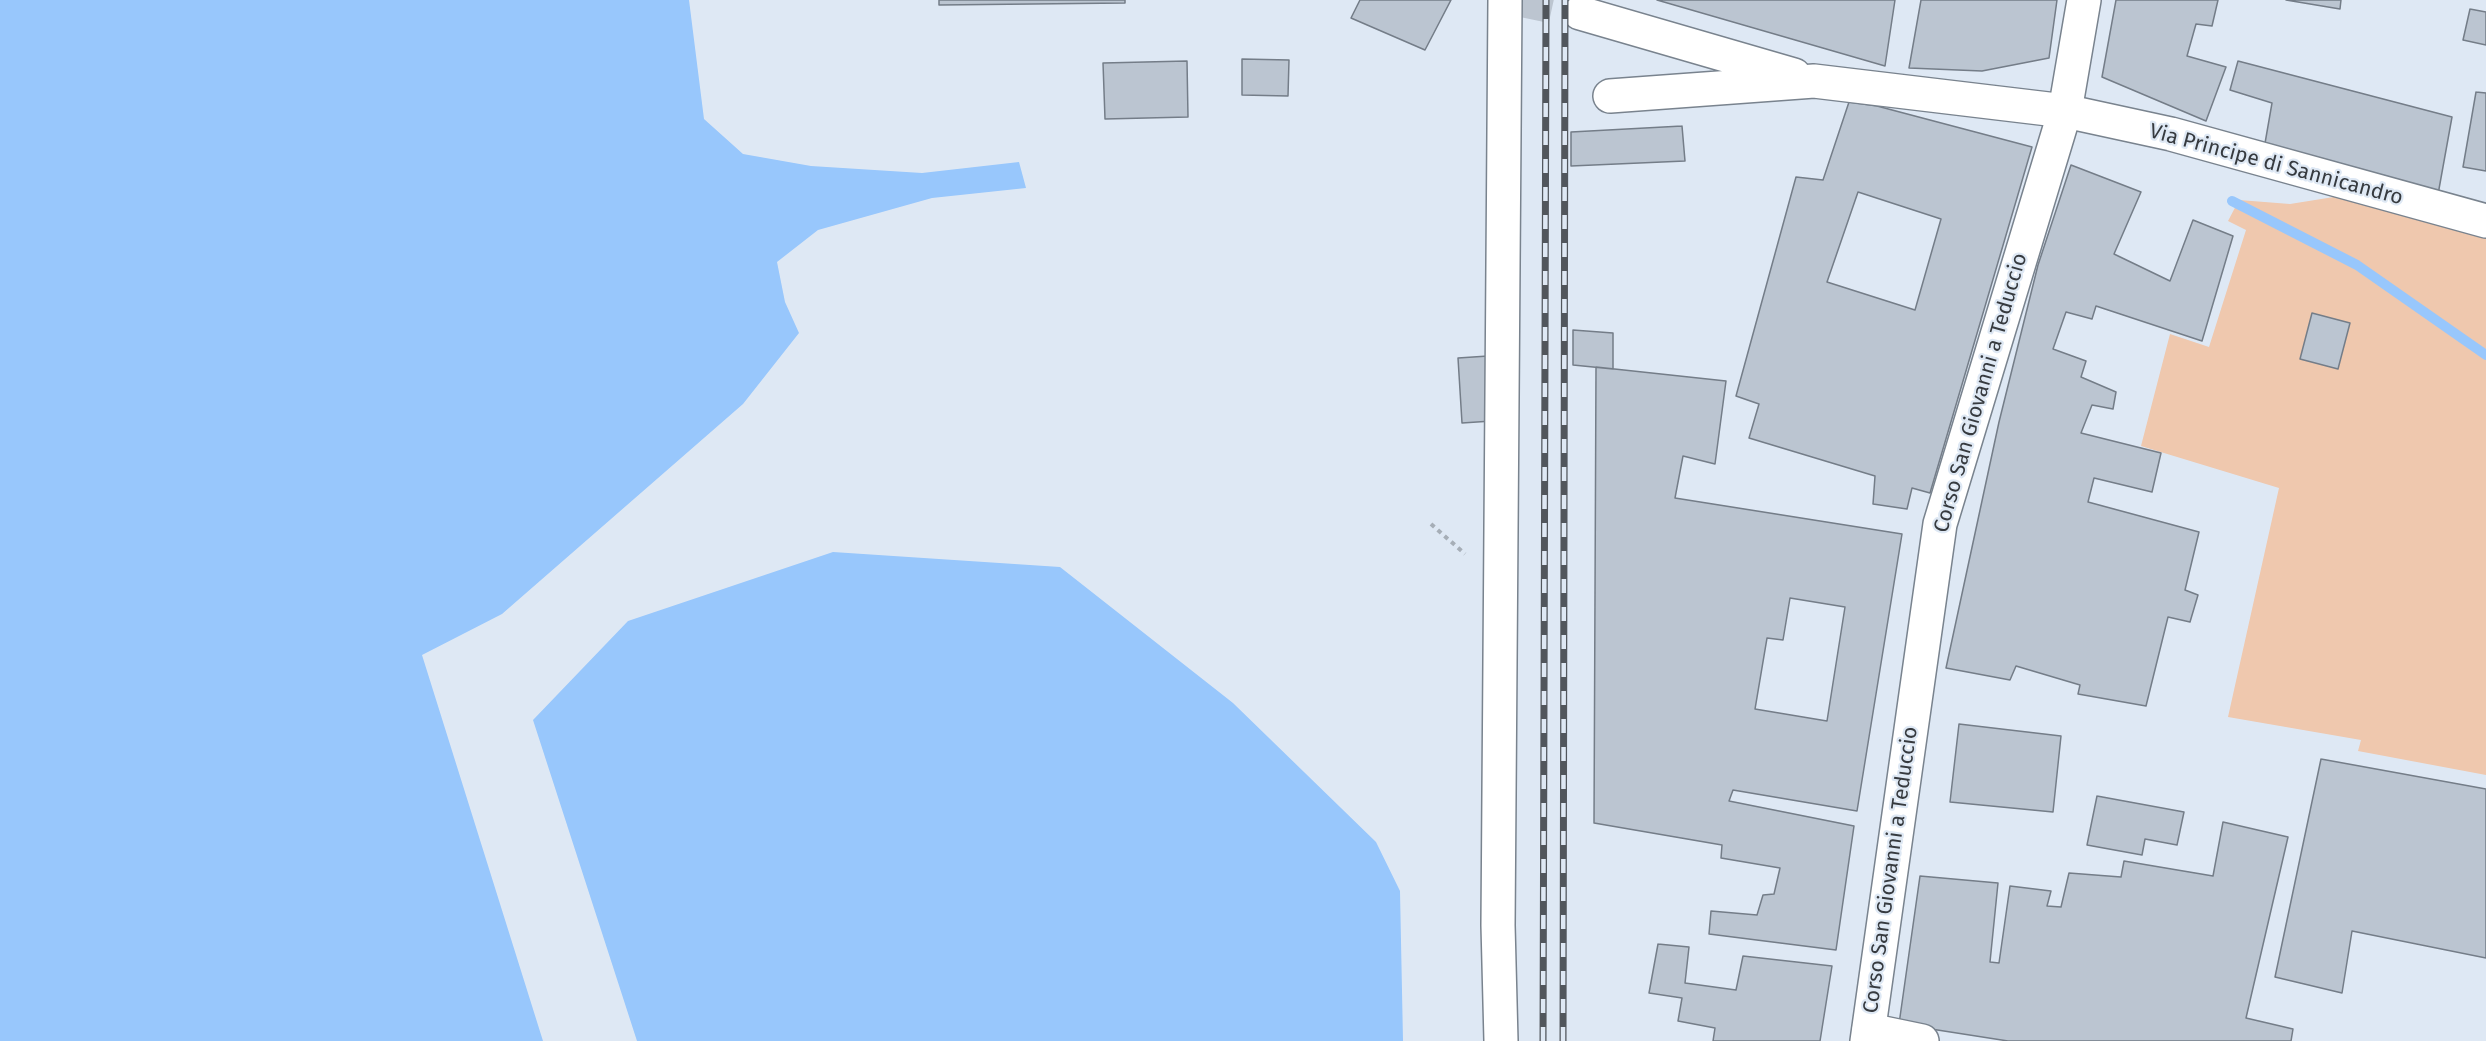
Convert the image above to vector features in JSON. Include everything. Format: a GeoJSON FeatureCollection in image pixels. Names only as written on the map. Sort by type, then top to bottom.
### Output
{"type":"FeatureCollection","features":[{"type":"Feature","properties":{"kind":"street"},"geometry":{"type":"LineString","coordinates":[[1501,1041],[1498,913],[1505,0]]}},
{"type":"Feature","properties":{"kind":"street","name":"Corso San Giovanni a Teduccio"},"geometry":{"type":"LineString","coordinates":[[1868,1036],[1940,524],[2065,111],[2084,0]]}},
{"type":"Feature","properties":{"kind":"street"},"geometry":{"type":"LineString","coordinates":[[1580,13],[1814,81]]}},
{"type":"Feature","properties":{"kind":"street"},"geometry":{"type":"LineString","coordinates":[[1610,96],[1814,81]]}},
{"type":"Feature","properties":{"kind":"street","name":"Via Principe di Sannicandro"},"geometry":{"type":"LineString","coordinates":[[1814,81],[2065,111],[2171,134],[2486,221]]}},
{"type":"Feature","properties":{"kind":"street"},"geometry":{"type":"LineString","coordinates":[[1868,1036],[1922,1041]]}},
{"type":"Feature","properties":{"kind":"shaded area"},"geometry":{"type":"Polygon","coordinates":[[[2340,196],[2486,233],[2486,775],[2358,751],[2361,740],[2228,717],[2279,488],[2141,446],[2170,334],[2209,347],[2246,230],[2228,221],[2239,200],[2290,204],[2340,196]]]}},
{"type":"Feature","properties":{"kind":"water"},"geometry":{"type":"Polygon","coordinates":[[[0,0],[689,0],[704,119],[743,154],[811,166],[922,173],[1019,162],[1026,188],[932,198],[818,230],[777,262],[785,302],[799,333],[743,404],[502,614],[422,655],[543,1041],[0,1041],[0,0]]]}},
{"type":"Feature","properties":{"kind":"water"},"geometry":{"type":"Polygon","coordinates":[[[833,552],[1060,567],[1233,703],[1376,842],[1400,891],[1403,1041],[637,1041],[533,720],[628,621],[833,552]]]}},
{"type":"Feature","properties":{"kind":"building"},"geometry":{"type":"Polygon","coordinates":[[[939,0],[1125,0],[1125,3],[939,5],[939,0]]]}},
{"type":"Feature","properties":{"kind":"building"},"geometry":{"type":"Polygon","coordinates":[[[1360,0],[1451,0],[1425,50],[1351,18],[1360,0]]]}},
{"type":"Feature","properties":{"kind":"building"},"geometry":{"type":"Polygon","coordinates":[[[1657,0],[1895,0],[1885,66],[1657,0]]]}},
{"type":"Feature","properties":{"kind":"building"},"geometry":{"type":"Polygon","coordinates":[[[1921,0],[2057,0],[2049,58],[1982,71],[1909,68],[1921,0]]]}},
{"type":"Feature","properties":{"kind":"building"},"geometry":{"type":"Polygon","coordinates":[[[2116,0],[2218,0],[2212,26],[2196,24],[2187,56],[2226,67],[2206,121],[2102,77],[2116,0]]]}},
{"type":"Feature","properties":{"kind":"building"},"geometry":{"type":"Polygon","coordinates":[[[2286,0],[2341,0],[2340,9],[2286,0]]]}},
{"type":"Feature","properties":{"kind":"building"},"geometry":{"type":"Polygon","coordinates":[[[2470,9],[2486,12],[2486,45],[2463,40],[2470,9]]]}},
{"type":"Feature","properties":{"kind":"building"},"geometry":{"type":"Polygon","coordinates":[[[1242,59],[1289,60],[1288,96],[1242,95],[1242,59]]]}},
{"type":"Feature","properties":{"kind":"building"},"geometry":{"type":"Polygon","coordinates":[[[1187,61],[1188,117],[1105,119],[1103,63],[1187,61]]]}},
{"type":"Feature","properties":{"kind":"building"},"geometry":{"type":"Polygon","coordinates":[[[2238,61],[2452,117],[2437,200],[2264,149],[2272,103],[2230,90],[2238,61]]]}},
{"type":"Feature","properties":{"kind":"building"},"geometry":{"type":"Polygon","coordinates":[[[2476,92],[2486,93],[2486,171],[2463,167],[2476,92]]]}},
{"type":"Feature","properties":{"kind":"building"},"geometry":{"type":"Polygon","coordinates":[[[1849,102],[1877,106],[2032,147],[1930,493],[1912,488],[1907,509],[1873,504],[1875,476],[1749,438],[1759,404],[1736,396],[1796,177],[1823,180],[1849,102]],[[1858,192],[1827,282],[1915,310],[1941,219],[1858,192]]]}},
{"type":"Feature","properties":{"kind":"building"},"geometry":{"type":"Polygon","coordinates":[[[1682,126],[1685,161],[1571,166],[1571,132],[1682,126]]]}},
{"type":"Feature","properties":{"kind":"building"},"geometry":{"type":"Polygon","coordinates":[[[2071,165],[2141,192],[2114,254],[2170,281],[2193,220],[2233,236],[2202,341],[2096,306],[2092,319],[2066,312],[2053,349],[2086,361],[2081,377],[2116,392],[2113,409],[2092,405],[2081,433],[2161,453],[2152,492],[2094,478],[2088,502],[2199,532],[2185,590],[2198,595],[2190,622],[2168,617],[2146,706],[2078,694],[2080,685],[2016,666],[2010,680],[1946,668],[1999,422],[2038,265],[2071,165]]]}},
{"type":"Feature","properties":{"kind":"building"},"geometry":{"type":"Polygon","coordinates":[[[2312,313],[2350,323],[2338,369],[2300,359],[2312,313]]]}},
{"type":"Feature","properties":{"kind":"building"},"geometry":{"type":"Polygon","coordinates":[[[1573,330],[1613,333],[1613,369],[1573,365],[1573,330]]]}},
{"type":"Feature","properties":{"kind":"building"},"geometry":{"type":"Polygon","coordinates":[[[1488,356],[1492,421],[1462,423],[1458,358],[1488,356]]]}},
{"type":"Feature","properties":{"kind":"building"},"geometry":{"type":"Polygon","coordinates":[[[1596,367],[1726,381],[1715,464],[1683,456],[1675,498],[1902,534],[1857,811],[1733,790],[1729,801],[1854,826],[1836,950],[1709,934],[1711,911],[1757,915],[1763,895],[1774,894],[1780,868],[1721,858],[1722,845],[1594,823],[1596,367]],[[1790,598],[1783,640],[1767,638],[1755,709],[1827,721],[1845,607],[1790,598]]]}},
{"type":"Feature","properties":{"kind":"building"},"geometry":{"type":"Polygon","coordinates":[[[1959,724],[2061,736],[2053,812],[1950,802],[1959,724]]]}},
{"type":"Feature","properties":{"kind":"building"},"geometry":{"type":"Polygon","coordinates":[[[2321,759],[2486,789],[2486,958],[2352,931],[2342,993],[2275,977],[2321,759]]]}},
{"type":"Feature","properties":{"kind":"building"},"geometry":{"type":"Polygon","coordinates":[[[2097,796],[2184,812],[2177,845],[2145,839],[2142,855],[2087,845],[2097,796]]]}},
{"type":"Feature","properties":{"kind":"building"},"geometry":{"type":"Polygon","coordinates":[[[2223,822],[2288,837],[2246,1018],[2293,1029],[2291,1041],[2008,1041],[1899,1024],[1920,876],[1998,883],[1990,962],[1999,963],[2010,886],[2051,891],[2047,906],[2061,907],[2069,873],[2121,877],[2124,861],[2213,876],[2223,822]]]}},
{"type":"Feature","properties":{"kind":"building"},"geometry":{"type":"Polygon","coordinates":[[[1658,944],[1689,947],[1685,983],[1736,990],[1743,956],[1832,966],[1820,1041],[1713,1041],[1715,1028],[1678,1021],[1682,998],[1649,993],[1658,944]]]}},
{"type":"Feature","properties":{"kind":"waterway"},"geometry":{"type":"LineString","coordinates":[[2232,201],[2357,265],[2486,355]]}},
{"type":"Feature","properties":{"kind":"tunnel"},"geometry":{"type":"LineString","coordinates":[[1520,0],[1580,13]]}},
{"type":"Feature","properties":{"kind":"railway"},"geometry":{"type":"LineString","coordinates":[[1543,1041],[1546,0]]}},
{"type":"Feature","properties":{"kind":"railway"},"geometry":{"type":"LineString","coordinates":[[1563,1041],[1565,0]]}}]}
